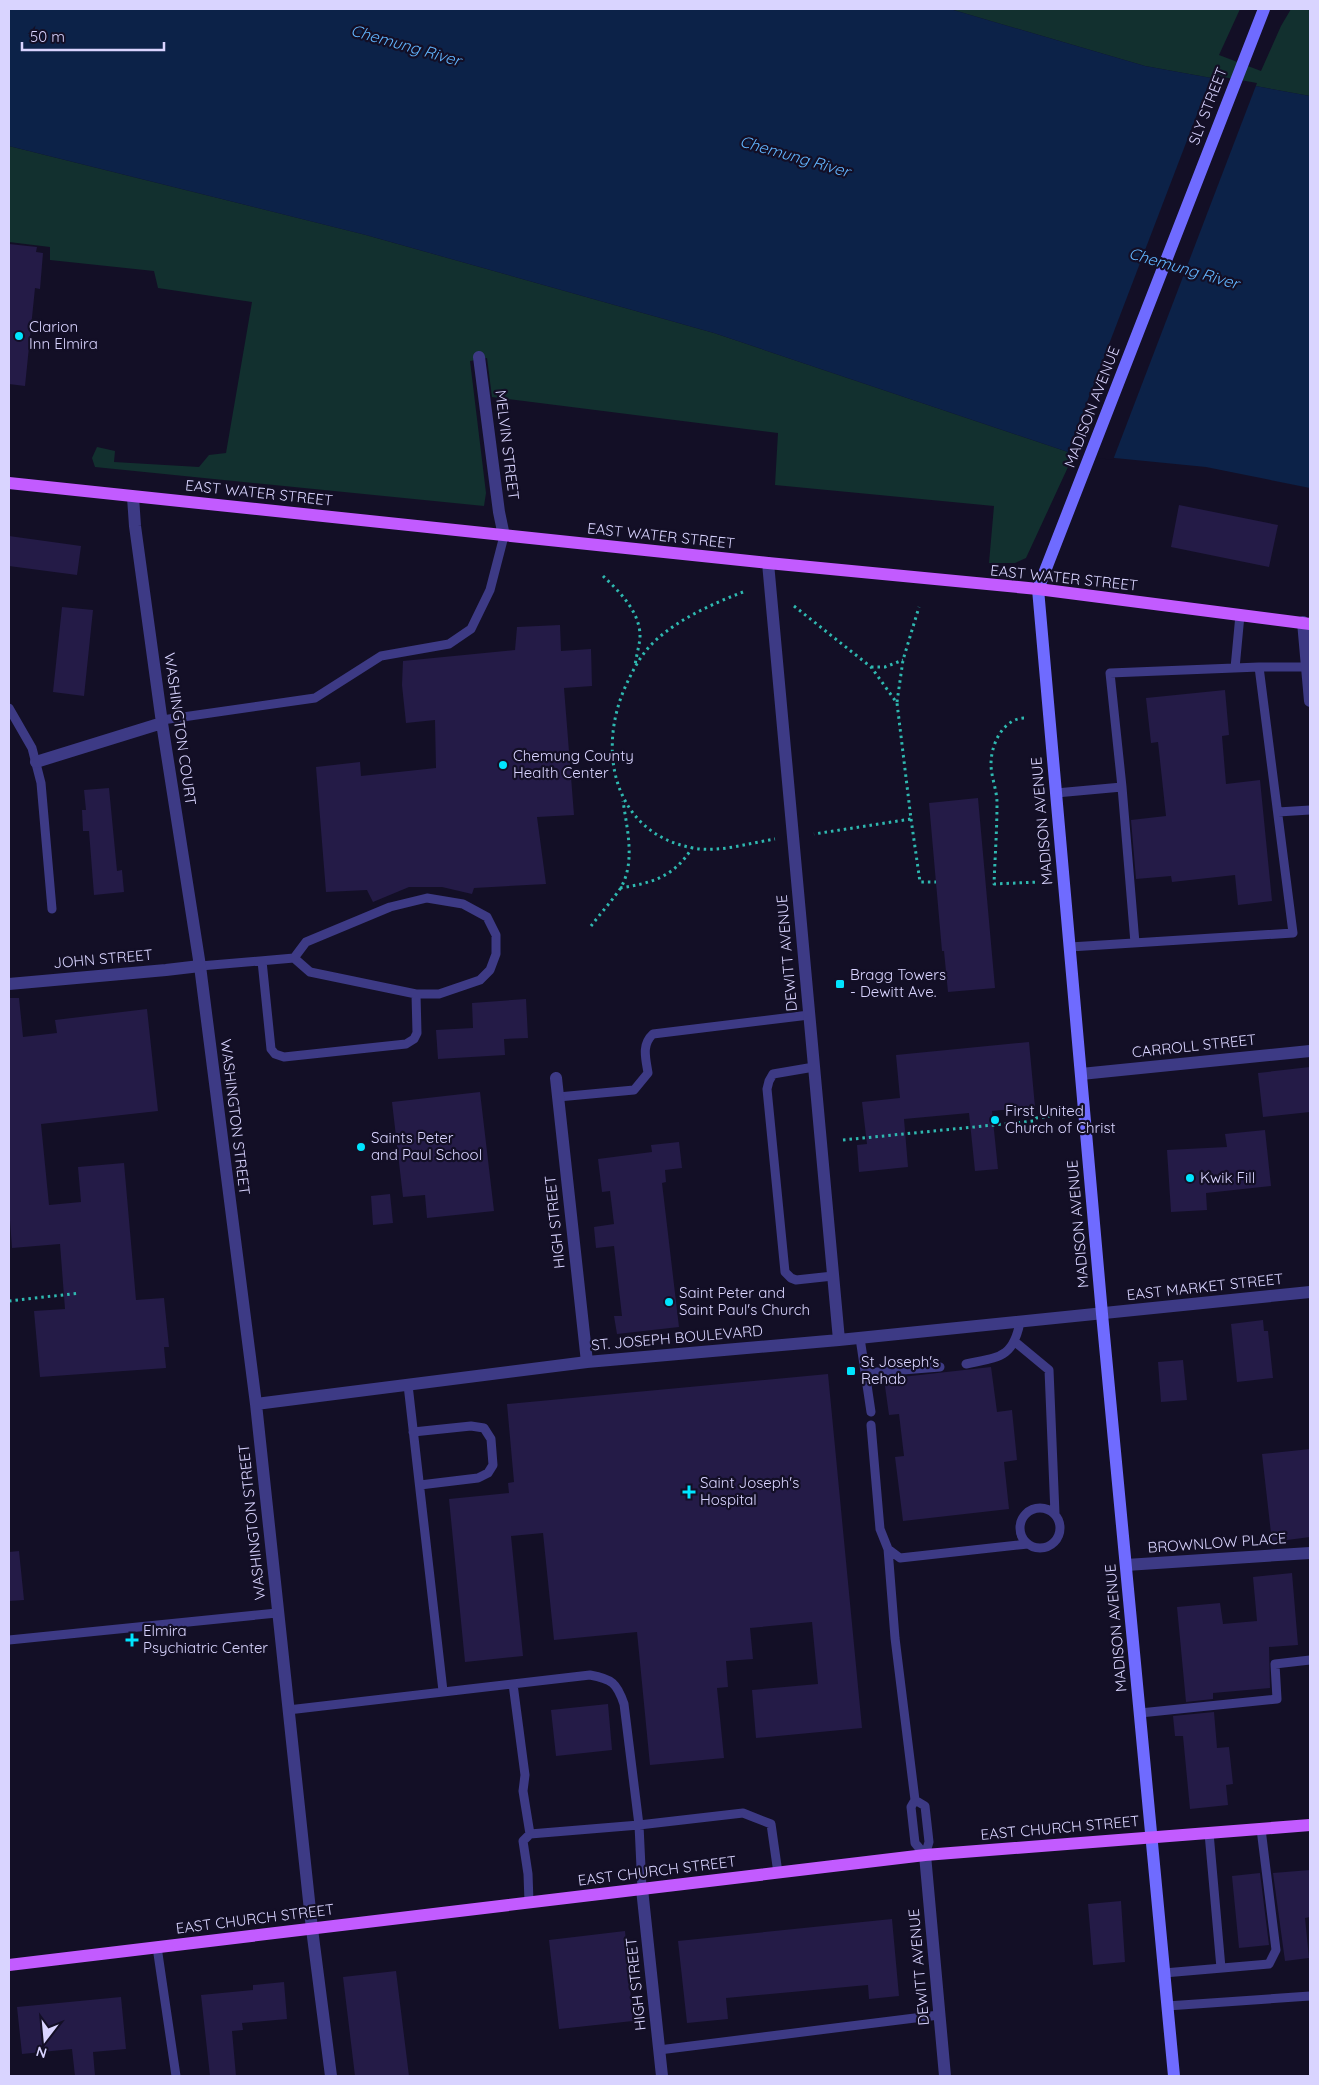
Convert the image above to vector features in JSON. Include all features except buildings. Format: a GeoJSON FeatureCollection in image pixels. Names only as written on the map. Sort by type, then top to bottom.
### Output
{"type":"FeatureCollection","features":[{"type":"Feature","properties":{"kind":"main road","name":"SLY STREET"},"geometry":{"type":"LineString","coordinates":[[1183,216],[1264,9]]}},
{"type":"Feature","properties":{"kind":"main road","name":"MADISON AVENUE"},"geometry":{"type":"LineString","coordinates":[[1174,2076],[1102,1314],[1038,589],[1183,216]]}},
{"type":"Feature","properties":{"kind":"main road","name":"EAST WATER STREET"},"geometry":{"type":"LineString","coordinates":[[9,483],[504,536],[1038,589],[1306,623]]}},
{"type":"Feature","properties":{"kind":"main road","name":"EAST CHURCH STREET"},"geometry":{"type":"LineString","coordinates":[[9,1965],[925,1855],[1310,1825]]}},
{"type":"Feature","properties":{"kind":"street","name":"MELVIN STREET"},"geometry":{"type":"LineString","coordinates":[[479,357],[499,512],[504,536]]}},
{"type":"Feature","properties":{"kind":"street","name":"WASHINGTON COURT"},"geometry":{"type":"LineString","coordinates":[[133,496],[135,526],[162,721],[200,966]]}},
{"type":"Feature","properties":{"kind":"street","name":"DEWITT AVENUE"},"geometry":{"type":"LineString","coordinates":[[768,563],[840,1340]]}},
{"type":"Feature","properties":{"kind":"street"},"geometry":{"type":"LineString","coordinates":[[1306,623],[1310,701]]}},
{"type":"Feature","properties":{"kind":"street"},"geometry":{"type":"LineString","coordinates":[[36,762],[162,721]]}},
{"type":"Feature","properties":{"kind":"street","name":"JOHN STREET"},"geometry":{"type":"LineString","coordinates":[[9,984],[200,966]]}},
{"type":"Feature","properties":{"kind":"street","name":"WASHINGTON STREET"},"geometry":{"type":"LineString","coordinates":[[200,966],[256,1404],[312,1929],[332,2076]]}},
{"type":"Feature","properties":{"kind":"street","name":"CARROLL STREET"},"geometry":{"type":"LineString","coordinates":[[1081,1074],[1310,1051]]}},
{"type":"Feature","properties":{"kind":"street","name":"HIGH STREET"},"geometry":{"type":"LineString","coordinates":[[556,1078],[587,1362]]}},
{"type":"Feature","properties":{"kind":"street","name":"EAST MARKET STREET"},"geometry":{"type":"LineString","coordinates":[[1102,1314],[1310,1292]]}},
{"type":"Feature","properties":{"kind":"street","name":"ST. JOSEPH BOULEVARD"},"geometry":{"type":"LineString","coordinates":[[256,1404],[587,1362],[840,1340],[1102,1314]]}},
{"type":"Feature","properties":{"kind":"street","name":"BROWNLOW PLACE"},"geometry":{"type":"LineString","coordinates":[[1126,1565],[1310,1553]]}},
{"type":"Feature","properties":{"kind":"street","name":"DEWITT AVENUE"},"geometry":{"type":"LineString","coordinates":[[925,1855],[945,2076]]}},
{"type":"Feature","properties":{"kind":"street","name":"HIGH STREET"},"geometry":{"type":"LineString","coordinates":[[642,1889],[662,2076]]}},
{"type":"Feature","properties":{"kind":"lane"},"geometry":{"type":"LineString","coordinates":[[162,721],[315,698],[381,656],[449,644],[471,629],[490,590],[504,536]]}},
{"type":"Feature","properties":{"kind":"lane"},"geometry":{"type":"LineString","coordinates":[[1235,668],[1240,615]]}},
{"type":"Feature","properties":{"kind":"lane"},"geometry":{"type":"LineString","coordinates":[[1070,947],[1293,933],[1259,667]]}},
{"type":"Feature","properties":{"kind":"lane"},"geometry":{"type":"LineString","coordinates":[[1135,943],[1110,673],[1307,667]]}},
{"type":"Feature","properties":{"kind":"lane"},"geometry":{"type":"LineString","coordinates":[[9,708],[32,748],[41,783],[52,909]]}},
{"type":"Feature","properties":{"kind":"lane"},"geometry":{"type":"LineString","coordinates":[[1056,793],[1122,787]]}},
{"type":"Feature","properties":{"kind":"lane"},"geometry":{"type":"LineString","coordinates":[[1278,812],[1310,810]]}},
{"type":"Feature","properties":{"kind":"lane"},"geometry":{"type":"LineString","coordinates":[[200,966],[294,958],[310,972],[416,994],[438,994],[480,980],[490,970],[496,954],[496,935],[487,917],[463,904],[427,898],[390,907],[306,942],[294,958]]}},
{"type":"Feature","properties":{"kind":"lane"},"geometry":{"type":"LineString","coordinates":[[262,961],[271,1049],[275,1054],[284,1057],[406,1044],[414,1039],[418,1032],[416,994]]}},
{"type":"Feature","properties":{"kind":"lane"},"geometry":{"type":"LineString","coordinates":[[558,1097],[634,1090],[648,1073],[645,1048],[647,1039],[653,1034],[809,1015]]}},
{"type":"Feature","properties":{"kind":"lane"},"geometry":{"type":"LineString","coordinates":[[814,1067],[773,1074],[768,1081],[767,1089],[786,1272],[791,1278],[796,1280],[833,1276]]}},
{"type":"Feature","properties":{"kind":"lane"},"geometry":{"type":"LineString","coordinates":[[966,1364],[1003,1356],[1011,1348],[1020,1322]]}},
{"type":"Feature","properties":{"kind":"lane"},"geometry":{"type":"LineString","coordinates":[[860,1338],[871,1412]]}},
{"type":"Feature","properties":{"kind":"lane"},"geometry":{"type":"LineString","coordinates":[[888,1549],[900,1558],[1028,1544],[1041,1548],[1053,1544],[1058,1539],[1061,1526],[1055,1514],[1048,1370],[1014,1341]]}},
{"type":"Feature","properties":{"kind":"lane"},"geometry":{"type":"LineString","coordinates":[[865,1373],[940,1367]]}},
{"type":"Feature","properties":{"kind":"lane"},"geometry":{"type":"LineString","coordinates":[[408,1385],[443,1692]]}},
{"type":"Feature","properties":{"kind":"lane"},"geometry":{"type":"LineString","coordinates":[[871,1425],[880,1529],[888,1549],[895,1638],[915,1800],[911,1808],[915,1843],[925,1855],[930,1842],[925,1806],[915,1800]]}},
{"type":"Feature","properties":{"kind":"lane"},"geometry":{"type":"LineString","coordinates":[[413,1432],[470,1426],[484,1428],[491,1439],[493,1466],[488,1473],[478,1478],[420,1485]]}},
{"type":"Feature","properties":{"kind":"lane"},"geometry":{"type":"LineString","coordinates":[[1028,1544],[1020,1534],[1021,1520],[1025,1514],[1030,1510],[1043,1508],[1055,1514]]}},
{"type":"Feature","properties":{"kind":"lane"},"geometry":{"type":"LineString","coordinates":[[9,1640],[277,1613]]}},
{"type":"Feature","properties":{"kind":"lane"},"geometry":{"type":"LineString","coordinates":[[1140,1712],[1277,1699],[1275,1664],[1310,1660]]}},
{"type":"Feature","properties":{"kind":"lane"},"geometry":{"type":"LineString","coordinates":[[288,1710],[590,1675],[608,1678],[619,1690],[624,1704],[639,1824],[642,1889]]}},
{"type":"Feature","properties":{"kind":"lane"},"geometry":{"type":"LineString","coordinates":[[513,1684],[525,1775],[524,1791],[530,1834]]}},
{"type":"Feature","properties":{"kind":"lane"},"geometry":{"type":"LineString","coordinates":[[529,1902],[528,1874],[523,1841],[530,1834],[743,1813],[771,1824],[778,1872]]}},
{"type":"Feature","properties":{"kind":"lane"},"geometry":{"type":"LineString","coordinates":[[1164,1973],[1269,1964],[1276,1950],[1261,1829]]}},
{"type":"Feature","properties":{"kind":"lane"},"geometry":{"type":"LineString","coordinates":[[1209,1833],[1221,1968]]}},
{"type":"Feature","properties":{"kind":"lane"},"geometry":{"type":"LineString","coordinates":[[157,1947],[176,2076]]}},
{"type":"Feature","properties":{"kind":"lane"},"geometry":{"type":"LineString","coordinates":[[1167,2006],[1310,1996]]}},
{"type":"Feature","properties":{"kind":"lane"},"geometry":{"type":"LineString","coordinates":[[659,2050],[939,2015]]}},
{"type":"Feature","properties":{"kind":"path"},"geometry":{"type":"LineString","coordinates":[[591,926],[620,888],[628,866],[629,852],[623,801],[613,767],[612,727],[621,695],[634,666],[640,638],[637,618],[620,593],[603,576]]}},
{"type":"Feature","properties":{"kind":"path"},"geometry":{"type":"LineString","coordinates":[[634,666],[653,642],[682,621],[713,604],[743,592]]}},
{"type":"Feature","properties":{"kind":"path"},"geometry":{"type":"LineString","coordinates":[[794,606],[871,667],[897,703]]}},
{"type":"Feature","properties":{"kind":"path"},"geometry":{"type":"LineString","coordinates":[[918,607],[903,660],[897,703],[920,882],[936,882]]}},
{"type":"Feature","properties":{"kind":"path"},"geometry":{"type":"LineString","coordinates":[[871,667],[885,666],[903,660]]}},
{"type":"Feature","properties":{"kind":"path"},"geometry":{"type":"LineString","coordinates":[[1024,718],[1018,718],[1008,724],[1001,732],[993,748],[991,764],[997,800],[994,884],[1040,882]]}},
{"type":"Feature","properties":{"kind":"path"},"geometry":{"type":"LineString","coordinates":[[623,801],[639,820],[666,840],[692,848],[708,850],[775,839]]}},
{"type":"Feature","properties":{"kind":"path"},"geometry":{"type":"LineString","coordinates":[[814,834],[911,819]]}},
{"type":"Feature","properties":{"kind":"path"},"geometry":{"type":"LineString","coordinates":[[620,888],[646,884],[670,872],[684,862],[692,848]]}},
{"type":"Feature","properties":{"kind":"path"},"geometry":{"type":"LineString","coordinates":[[843,1140],[1034,1121],[1036,1118],[1061,1115]]}},
{"type":"Feature","properties":{"kind":"path"},"geometry":{"type":"LineString","coordinates":[[9,1301],[80,1293]]}},
{"type":"Feature","properties":{"kind":"green space"},"geometry":{"type":"Polygon","coordinates":[[[950,9],[1240,9],[1219,55],[1261,71],[1281,26],[1291,9],[1310,9],[1310,96],[1145,66],[950,9]]]}},
{"type":"Feature","properties":{"kind":"green space"},"geometry":{"type":"Polygon","coordinates":[[[9,146],[366,235],[714,333],[1074,454],[1026,558],[1015,563],[989,563],[994,506],[775,485],[778,433],[492,397],[487,358],[470,361],[486,493],[484,506],[95,467],[92,458],[97,447],[115,451],[114,462],[199,467],[209,455],[226,453],[252,302],[158,288],[154,271],[50,260],[50,247],[9,242],[9,146]]]}},
{"type":"Feature","properties":{"kind":"water","name":"Chemung River"},"geometry":{"type":"Polygon","coordinates":[[[9,9],[950,9],[1145,66],[1310,96],[1310,488],[1206,467],[1074,454],[714,333],[366,235],[9,146],[9,9]]]}},
{"type":"Feature","properties":{"kind":"pier"},"geometry":{"type":"Polygon","coordinates":[[[1212,75],[1257,83],[1113,460],[1067,454],[1212,75]]]}},
{"type":"Feature","properties":{"kind":"place","name":"Clarion Inn Elmira"},"geometry":{"type":"Point","coordinates":[19,336]}},
{"type":"Feature","properties":{"kind":"place","name":"Chemung County Health Center"},"geometry":{"type":"Point","coordinates":[503,765]}},
{"type":"Feature","properties":{"kind":"place","name":"Bragg Towers - Dewitt Ave."},"geometry":{"type":"Point","coordinates":[840,984]}},
{"type":"Feature","properties":{"kind":"place","name":"First United Church of Christ"},"geometry":{"type":"Point","coordinates":[995,1120]}},
{"type":"Feature","properties":{"kind":"place","name":"Saints Peter and Paul School"},"geometry":{"type":"Point","coordinates":[361,1147]}},
{"type":"Feature","properties":{"kind":"place","name":"Kwik Fill"},"geometry":{"type":"Point","coordinates":[1190,1178]}},
{"type":"Feature","properties":{"kind":"place","name":"Saint Peter and Saint Paul's Church"},"geometry":{"type":"Point","coordinates":[669,1302]}},
{"type":"Feature","properties":{"kind":"place","name":"St Joseph's Rehab"},"geometry":{"type":"Point","coordinates":[851,1371]}},
{"type":"Feature","properties":{"kind":"place","name":"Saint Joseph's Hospital"},"geometry":{"type":"Point","coordinates":[689,1492]}},
{"type":"Feature","properties":{"kind":"place","name":"Elmira Psychiatric Center"},"geometry":{"type":"Point","coordinates":[132,1640]}}]}
